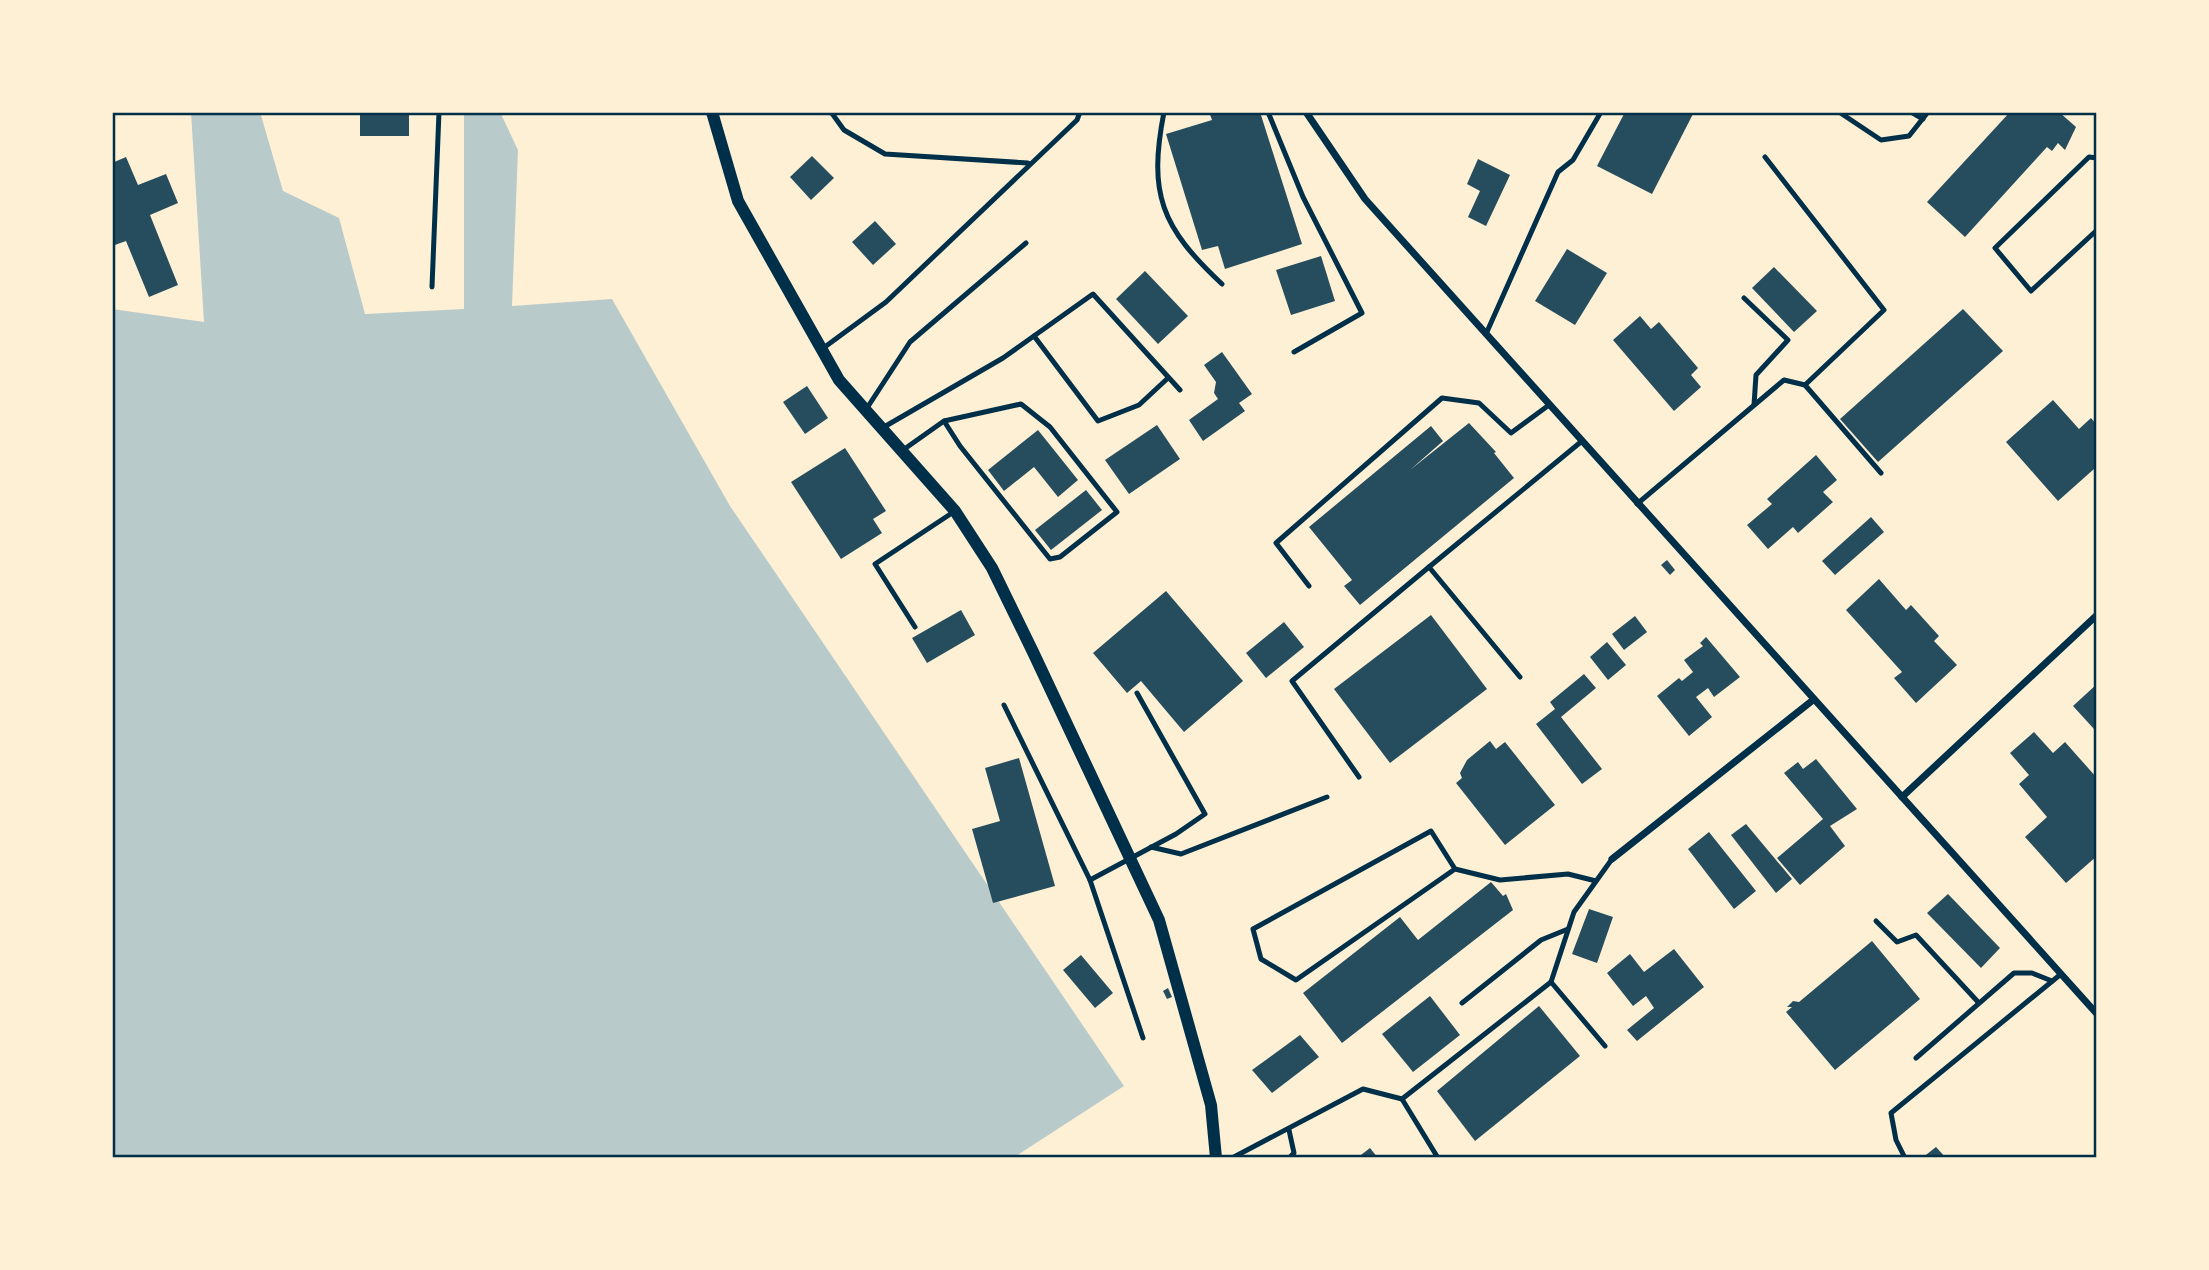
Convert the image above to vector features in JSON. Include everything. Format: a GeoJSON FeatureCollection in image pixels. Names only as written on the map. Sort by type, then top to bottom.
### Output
{"type":"FeatureCollection","features":[{"type":"Feature","properties":{"kind":"street"},"geometry":{"type":"LineString","coordinates":[[712,112],[738,201],[839,380],[955,510],[992,568],[1159,920],[1212,1105],[1216,1158]]}},
{"type":"Feature","properties":{"kind":"street"},"geometry":{"type":"LineString","coordinates":[[1306,112],[1365,199],[2097,1014]]}},
{"type":"Feature","properties":{"kind":"street"},"geometry":{"type":"LineString","coordinates":[[1902,797],[2097,615]]}},
{"type":"Feature","properties":{"kind":"street"},"geometry":{"type":"LineString","coordinates":[[1612,859],[1813,700]]}},
{"type":"Feature","properties":{"kind":"lane"},"geometry":{"type":"LineString","coordinates":[[432,287],[439,112]]}},
{"type":"Feature","properties":{"kind":"lane"},"geometry":{"type":"LineString","coordinates":[[831,112],[844,130],[885,155],[1028,163]]}},
{"type":"Feature","properties":{"kind":"lane"},"geometry":{"type":"LineString","coordinates":[[822,349],[886,302],[1028,163],[1077,120],[1080,112]]}},
{"type":"Feature","properties":{"kind":"lane"},"geometry":{"type":"LineString","coordinates":[[1164,112],[1156,155],[1164,213],[1189,254],[1222,284]]}},
{"type":"Feature","properties":{"kind":"lane"},"geometry":{"type":"LineString","coordinates":[[1268,112],[1303,197],[1362,313],[1294,352]]}},
{"type":"Feature","properties":{"kind":"lane"},"geometry":{"type":"LineString","coordinates":[[1486,334],[1558,172],[1573,160],[1601,112]]}},
{"type":"Feature","properties":{"kind":"lane"},"geometry":{"type":"LineString","coordinates":[[1839,112],[1881,140],[1909,136],[1928,112]]}},
{"type":"Feature","properties":{"kind":"lane"},"geometry":{"type":"LineString","coordinates":[[1911,112],[1923,119]]}},
{"type":"Feature","properties":{"kind":"lane"},"geometry":{"type":"LineString","coordinates":[[1765,157],[1884,310],[1805,385]]}},
{"type":"Feature","properties":{"kind":"lane"},"geometry":{"type":"LineString","coordinates":[[2097,158],[2089,157],[1995,248],[2031,291],[2097,230]]}},
{"type":"Feature","properties":{"kind":"lane"},"geometry":{"type":"LineString","coordinates":[[866,409],[910,342],[1026,243]]}},
{"type":"Feature","properties":{"kind":"lane"},"geometry":{"type":"LineString","coordinates":[[883,428],[1003,358],[1093,294],[1180,390]]}},
{"type":"Feature","properties":{"kind":"lane"},"geometry":{"type":"LineString","coordinates":[[1744,298],[1788,340],[1756,375],[1754,405]]}},
{"type":"Feature","properties":{"kind":"lane"},"geometry":{"type":"LineString","coordinates":[[1034,336],[1098,421],[1139,405],[1168,378]]}},
{"type":"Feature","properties":{"kind":"lane"},"geometry":{"type":"LineString","coordinates":[[1637,504],[1784,380],[1805,385],[1881,473]]}},
{"type":"Feature","properties":{"kind":"lane"},"geometry":{"type":"LineString","coordinates":[[1309,586],[1276,543],[1441,398],[1479,403],[1511,433],[1549,405]]}},
{"type":"Feature","properties":{"kind":"lane"},"geometry":{"type":"LineString","coordinates":[[903,450],[944,421],[1021,404],[1050,427],[1117,512],[1060,557],[1050,559],[960,446],[944,421]]}},
{"type":"Feature","properties":{"kind":"lane"},"geometry":{"type":"LineString","coordinates":[[1359,777],[1292,681],[1582,441]]}},
{"type":"Feature","properties":{"kind":"lane"},"geometry":{"type":"LineString","coordinates":[[915,627],[875,564],[955,510]]}},
{"type":"Feature","properties":{"kind":"lane"},"geometry":{"type":"LineString","coordinates":[[1429,567],[1520,677]]}},
{"type":"Feature","properties":{"kind":"lane"},"geometry":{"type":"LineString","coordinates":[[1090,880],[1205,814],[1137,693]]}},
{"type":"Feature","properties":{"kind":"lane"},"geometry":{"type":"LineString","coordinates":[[1004,705],[1090,880],[1143,1038]]}},
{"type":"Feature","properties":{"kind":"lane"},"geometry":{"type":"LineString","coordinates":[[1151,847],[1181,854],[1327,797]]}},
{"type":"Feature","properties":{"kind":"lane"},"geometry":{"type":"LineString","coordinates":[[1455,869],[1296,980],[1261,959],[1253,929],[1431,831],[1455,869],[1500,880],[1568,874],[1596,881]]}},
{"type":"Feature","properties":{"kind":"lane"},"geometry":{"type":"LineString","coordinates":[[1402,1099],[1551,982],[1574,912],[1612,859]]}},
{"type":"Feature","properties":{"kind":"lane"},"geometry":{"type":"LineString","coordinates":[[1876,921],[1897,942],[1916,936],[1979,1003]]}},
{"type":"Feature","properties":{"kind":"lane"},"geometry":{"type":"LineString","coordinates":[[1462,1003],[1541,940],[1569,929]]}},
{"type":"Feature","properties":{"kind":"lane"},"geometry":{"type":"LineString","coordinates":[[1916,1058],[2014,973],[2032,973],[2052,981]]}},
{"type":"Feature","properties":{"kind":"lane"},"geometry":{"type":"LineString","coordinates":[[1905,1158],[1896,1140],[1891,1113],[2061,975]]}},
{"type":"Feature","properties":{"kind":"lane"},"geometry":{"type":"LineString","coordinates":[[1551,982],[1605,1046]]}},
{"type":"Feature","properties":{"kind":"lane"},"geometry":{"type":"LineString","coordinates":[[1232,1158],[1363,1089],[1402,1099],[1438,1158]]}},
{"type":"Feature","properties":{"kind":"lane"},"geometry":{"type":"LineString","coordinates":[[1289,1130],[1294,1153],[1289,1158]]}},
{"type":"Feature","properties":{"kind":"shaded area"},"geometry":{"type":"Polygon","coordinates":[[[191,112],[260,112],[283,191],[339,218],[365,314],[464,309],[464,112],[500,112],[518,150],[512,306],[612,299],[730,506],[1124,1086],[1013,1158],[112,1158],[112,309],[204,322],[191,112]]]}},
{"type":"Feature","properties":{"kind":"building"},"geometry":{"type":"Polygon","coordinates":[[[360,112],[409,112],[409,136],[360,136],[360,112]]]}},
{"type":"Feature","properties":{"kind":"building"},"geometry":{"type":"Polygon","coordinates":[[[1209,112],[1260,112],[1302,244],[1225,269],[1218,246],[1202,250],[1166,134],[1212,120],[1209,112]]]}},
{"type":"Feature","properties":{"kind":"building"},"geometry":{"type":"Polygon","coordinates":[[[1625,112],[1694,112],[1652,194],[1597,166],[1625,112]]]}},
{"type":"Feature","properties":{"kind":"building"},"geometry":{"type":"Polygon","coordinates":[[[2010,112],[2059,112],[2076,127],[2065,150],[2058,143],[2052,151],[2047,147],[1965,237],[1927,202],[2010,112]]]}},
{"type":"Feature","properties":{"kind":"building"},"geometry":{"type":"Polygon","coordinates":[[[812,156],[834,178],[811,200],[790,177],[812,156]]]}},
{"type":"Feature","properties":{"kind":"building"},"geometry":{"type":"Polygon","coordinates":[[[126,157],[138,185],[166,174],[178,203],[150,215],[178,285],[149,297],[126,241],[112,246],[112,163],[126,157]]]}},
{"type":"Feature","properties":{"kind":"building"},"geometry":{"type":"Polygon","coordinates":[[[1478,159],[1510,175],[1486,226],[1468,217],[1480,191],[1467,184],[1478,159]]]}},
{"type":"Feature","properties":{"kind":"building"},"geometry":{"type":"Polygon","coordinates":[[[875,221],[896,244],[873,265],[852,242],[875,221]]]}},
{"type":"Feature","properties":{"kind":"building"},"geometry":{"type":"Polygon","coordinates":[[[1567,249],[1607,273],[1575,325],[1535,301],[1567,249]]]}},
{"type":"Feature","properties":{"kind":"building"},"geometry":{"type":"Polygon","coordinates":[[[1321,256],[1335,301],[1291,315],[1276,270],[1321,256]]]}},
{"type":"Feature","properties":{"kind":"building"},"geometry":{"type":"Polygon","coordinates":[[[1774,267],[1817,311],[1794,332],[1752,288],[1774,267]]]}},
{"type":"Feature","properties":{"kind":"building"},"geometry":{"type":"Polygon","coordinates":[[[1145,271],[1188,316],[1158,344],[1116,299],[1145,271]]]}},
{"type":"Feature","properties":{"kind":"building"},"geometry":{"type":"Polygon","coordinates":[[[1963,309],[2003,351],[1878,462],[1840,419],[1963,309]]]}},
{"type":"Feature","properties":{"kind":"building"},"geometry":{"type":"Polygon","coordinates":[[[1640,316],[1651,329],[1659,322],[1698,368],[1691,375],[1701,387],[1674,411],[1613,340],[1640,316]]]}},
{"type":"Feature","properties":{"kind":"building"},"geometry":{"type":"Polygon","coordinates":[[[1222,352],[1252,394],[1239,403],[1245,411],[1203,441],[1189,420],[1218,399],[1214,393],[1216,382],[1204,365],[1222,352]]]}},
{"type":"Feature","properties":{"kind":"building"},"geometry":{"type":"Polygon","coordinates":[[[807,386],[828,418],[805,434],[783,402],[807,386]]]}},
{"type":"Feature","properties":{"kind":"building"},"geometry":{"type":"Polygon","coordinates":[[[2053,400],[2079,429],[2091,418],[2097,425],[2097,473],[2094,469],[2058,501],[2006,442],[2053,400]]]}},
{"type":"Feature","properties":{"kind":"building"},"geometry":{"type":"Polygon","coordinates":[[[1469,423],[1496,452],[1494,453],[1514,478],[1360,605],[1344,586],[1352,580],[1309,527],[1431,426],[1443,441],[1410,470],[1469,423]]]}},
{"type":"Feature","properties":{"kind":"building"},"geometry":{"type":"Polygon","coordinates":[[[1157,425],[1180,459],[1129,494],[1105,460],[1157,425]]]}},
{"type":"Feature","properties":{"kind":"building"},"geometry":{"type":"Polygon","coordinates":[[[1038,430],[1078,480],[1058,497],[1034,467],[1004,491],[988,470],[1038,430]]]}},
{"type":"Feature","properties":{"kind":"building"},"geometry":{"type":"Polygon","coordinates":[[[845,448],[886,511],[873,519],[882,533],[841,559],[791,482],[845,448]]]}},
{"type":"Feature","properties":{"kind":"building"},"geometry":{"type":"Polygon","coordinates":[[[1816,455],[1837,480],[1823,492],[1833,502],[1798,533],[1793,527],[1768,549],[1747,525],[1772,504],[1767,499],[1816,455]]]}},
{"type":"Feature","properties":{"kind":"building"},"geometry":{"type":"Polygon","coordinates":[[[1086,490],[1102,510],[1051,550],[1035,530],[1086,490]]]}},
{"type":"Feature","properties":{"kind":"building"},"geometry":{"type":"Polygon","coordinates":[[[1871,517],[1884,532],[1835,575],[1822,561],[1871,517]]]}},
{"type":"Feature","properties":{"kind":"building"},"geometry":{"type":"Polygon","coordinates":[[[1667,560],[1675,570],[1670,575],[1661,565],[1667,560]]]}},
{"type":"Feature","properties":{"kind":"building"},"geometry":{"type":"Polygon","coordinates":[[[1879,579],[1906,610],[1911,605],[1939,636],[1934,641],[1957,665],[1916,703],[1894,678],[1902,672],[1846,610],[1879,579]]]}},
{"type":"Feature","properties":{"kind":"building"},"geometry":{"type":"Polygon","coordinates":[[[1166,591],[1243,681],[1184,732],[1141,681],[1127,693],[1093,653],[1166,591]]]}},
{"type":"Feature","properties":{"kind":"building"},"geometry":{"type":"Polygon","coordinates":[[[961,610],[975,635],[927,663],[912,638],[961,610]]]}},
{"type":"Feature","properties":{"kind":"building"},"geometry":{"type":"Polygon","coordinates":[[[1431,615],[1487,689],[1390,763],[1334,689],[1431,615]]]}},
{"type":"Feature","properties":{"kind":"building"},"geometry":{"type":"Polygon","coordinates":[[[1635,616],[1647,632],[1624,650],[1612,634],[1635,616]]]}},
{"type":"Feature","properties":{"kind":"building"},"geometry":{"type":"Polygon","coordinates":[[[1284,622],[1304,647],[1266,678],[1246,653],[1284,622]]]}},
{"type":"Feature","properties":{"kind":"building"},"geometry":{"type":"Polygon","coordinates":[[[1706,637],[1740,677],[1714,697],[1708,688],[1696,697],[1712,717],[1689,736],[1657,696],[1679,678],[1682,681],[1693,672],[1684,660],[1703,646],[1700,643],[1706,637]]]}},
{"type":"Feature","properties":{"kind":"building"},"geometry":{"type":"Polygon","coordinates":[[[1607,642],[1626,665],[1608,680],[1590,657],[1607,642]]]}},
{"type":"Feature","properties":{"kind":"building"},"geometry":{"type":"Polygon","coordinates":[[[1584,674],[1596,688],[1561,717],[1602,769],[1582,784],[1536,724],[1555,709],[1550,702],[1584,674]]]}},
{"type":"Feature","properties":{"kind":"building"},"geometry":{"type":"Polygon","coordinates":[[[2097,684],[2097,726],[2094,729],[2073,706],[2097,684]]]}},
{"type":"Feature","properties":{"kind":"building"},"geometry":{"type":"Polygon","coordinates":[[[2034,732],[2053,753],[2065,742],[2097,778],[2097,856],[2066,883],[2025,837],[2047,817],[2019,784],[2029,775],[2010,753],[2034,732]]]}},
{"type":"Feature","properties":{"kind":"building"},"geometry":{"type":"Polygon","coordinates":[[[1490,741],[1496,749],[1505,742],[1555,805],[1505,845],[1456,783],[1462,778],[1460,773],[1467,760],[1490,741]]]}},
{"type":"Feature","properties":{"kind":"building"},"geometry":{"type":"Polygon","coordinates":[[[1019,758],[1055,886],[993,903],[972,829],[1000,821],[985,768],[1019,758]]]}},
{"type":"Feature","properties":{"kind":"building"},"geometry":{"type":"Polygon","coordinates":[[[1816,759],[1857,809],[1830,826],[1845,846],[1800,885],[1777,858],[1823,819],[1784,773],[1798,762],[1803,769],[1816,759]]]}},
{"type":"Feature","properties":{"kind":"building"},"geometry":{"type":"Polygon","coordinates":[[[1746,824],[1792,879],[1776,893],[1731,835],[1746,824]]]}},
{"type":"Feature","properties":{"kind":"building"},"geometry":{"type":"Polygon","coordinates":[[[1709,832],[1756,891],[1734,909],[1688,849],[1709,832]]]}},
{"type":"Feature","properties":{"kind":"building"},"geometry":{"type":"Polygon","coordinates":[[[1491,882],[1503,896],[1506,894],[1513,910],[1342,1043],[1303,993],[1400,917],[1418,940],[1491,882]]]}},
{"type":"Feature","properties":{"kind":"building"},"geometry":{"type":"Polygon","coordinates":[[[1948,894],[2000,948],[1981,968],[1927,913],[1948,894]]]}},
{"type":"Feature","properties":{"kind":"building"},"geometry":{"type":"Polygon","coordinates":[[[1589,909],[1613,917],[1597,963],[1572,954],[1589,909]]]}},
{"type":"Feature","properties":{"kind":"building"},"geometry":{"type":"Polygon","coordinates":[[[1872,941],[1920,999],[1835,1070],[1786,1012],[1792,1007],[1787,1007],[1793,1001],[1799,1002],[1872,941]]]}},
{"type":"Feature","properties":{"kind":"building"},"geometry":{"type":"Polygon","coordinates":[[[1674,949],[1704,987],[1637,1041],[1627,1030],[1654,1008],[1646,996],[1633,1006],[1607,973],[1630,954],[1644,972],[1674,949]]]}},
{"type":"Feature","properties":{"kind":"building"},"geometry":{"type":"Polygon","coordinates":[[[1081,955],[1113,993],[1095,1008],[1063,970],[1081,955]]]}},
{"type":"Feature","properties":{"kind":"building"},"geometry":{"type":"Polygon","coordinates":[[[1168,988],[1172,997],[1167,999],[1163,991],[1168,988]]]}},
{"type":"Feature","properties":{"kind":"building"},"geometry":{"type":"Polygon","coordinates":[[[1430,996],[1460,1035],[1413,1072],[1382,1034],[1430,996]]]}},
{"type":"Feature","properties":{"kind":"building"},"geometry":{"type":"Polygon","coordinates":[[[1539,1006],[1580,1056],[1475,1141],[1437,1091],[1539,1006]]]}},
{"type":"Feature","properties":{"kind":"building"},"geometry":{"type":"Polygon","coordinates":[[[1300,1035],[1319,1057],[1272,1093],[1252,1070],[1300,1035]]]}},
{"type":"Feature","properties":{"kind":"building"},"geometry":{"type":"Polygon","coordinates":[[[1936,1147],[1946,1158],[1922,1158],[1936,1147]]]}},
{"type":"Feature","properties":{"kind":"building"},"geometry":{"type":"Polygon","coordinates":[[[1370,1148],[1378,1158],[1357,1158],[1370,1148]]]}}]}
